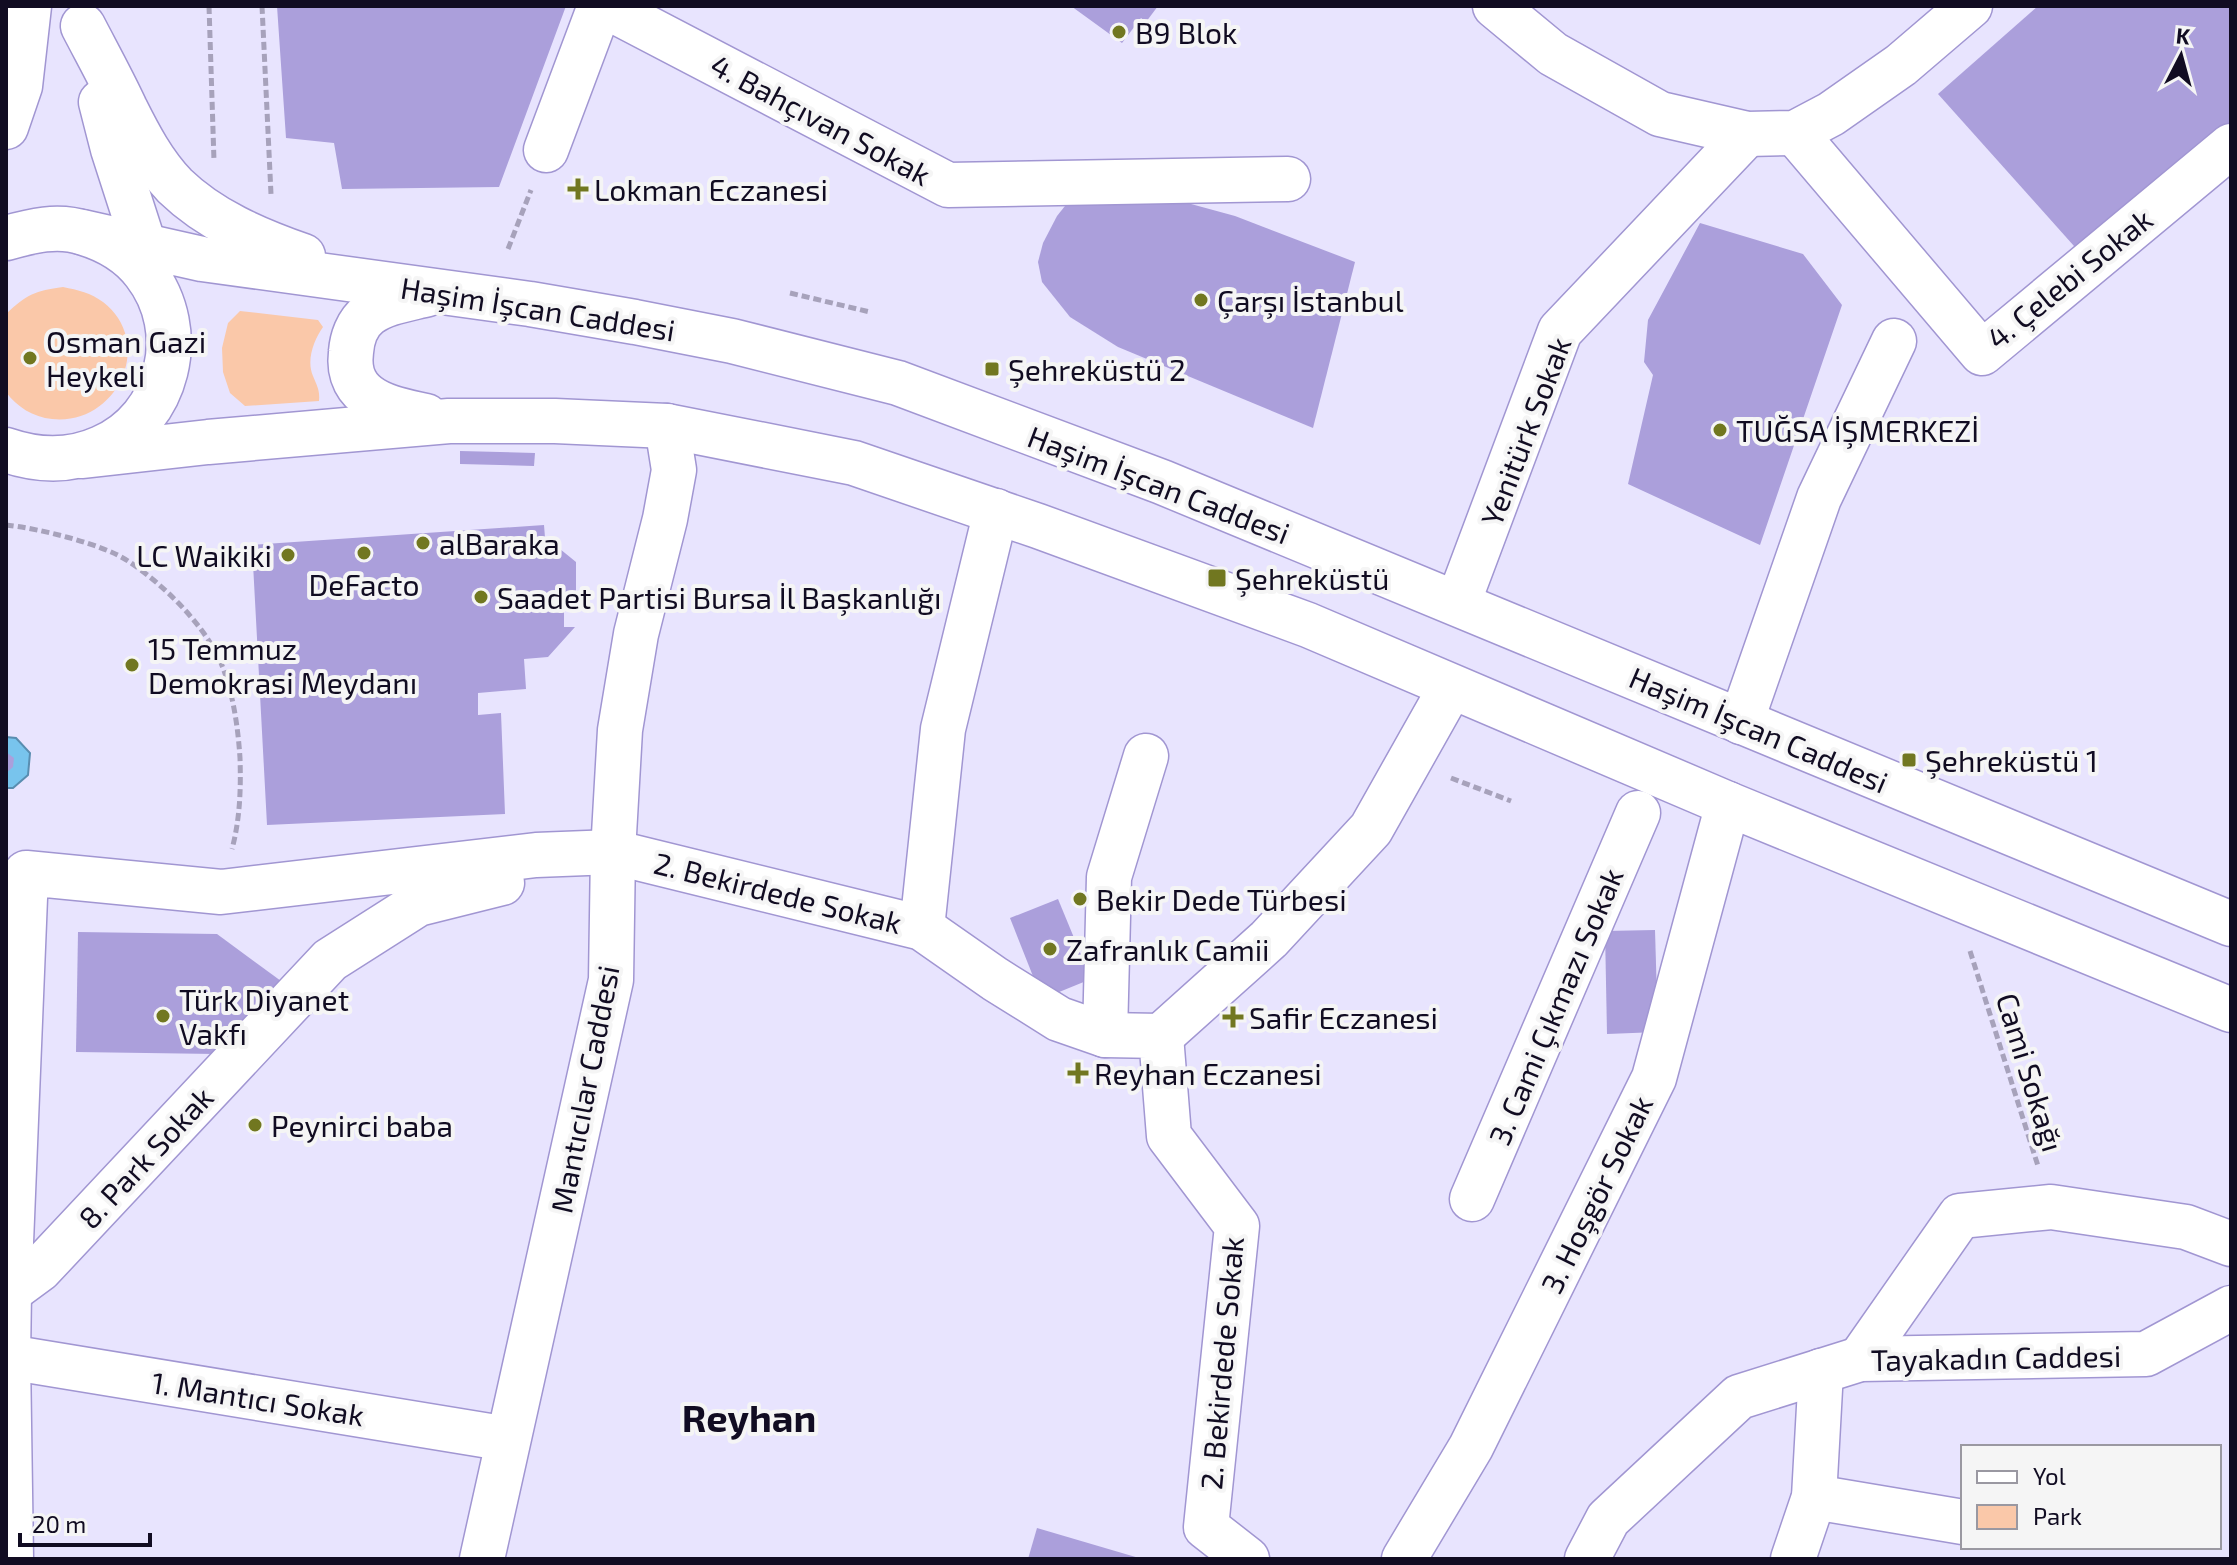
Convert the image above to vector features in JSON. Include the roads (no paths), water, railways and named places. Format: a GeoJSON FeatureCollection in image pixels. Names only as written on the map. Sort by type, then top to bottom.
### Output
{"type":"FeatureCollection","features":[{"type":"Feature","properties":{"kind":"street"},"geometry":{"type":"LineString","coordinates":[[6,127],[20,86],[29,6]]}},
{"type":"Feature","properties":{"kind":"street"},"geometry":{"type":"LineString","coordinates":[[546,150],[603,6]]}},
{"type":"Feature","properties":{"kind":"street","name":"4. Bahçıvan Sokak"},"geometry":{"type":"LineString","coordinates":[[603,6],[948,185],[1288,179]]}},
{"type":"Feature","properties":{"kind":"street"},"geometry":{"type":"LineString","coordinates":[[1495,6],[1553,54],[1660,114],[1747,134],[1795,133],[1831,114],[1901,65],[1970,6]]}},
{"type":"Feature","properties":{"kind":"street"},"geometry":{"type":"LineString","coordinates":[[83,16],[113,149],[163,305],[170,343],[164,380],[146,415],[118,441],[83,456]]}},
{"type":"Feature","properties":{"kind":"street"},"geometry":{"type":"LineString","coordinates":[[83,16],[136,133],[175,185],[202,208],[233,227],[268,244],[369,281]]}},
{"type":"Feature","properties":{"kind":"street","name":"4. Çelebi Sokak"},"geometry":{"type":"LineString","coordinates":[[1795,133],[1982,353],[2231,146]]}},
{"type":"Feature","properties":{"kind":"street","name":"Yenitürk Sokak"},"geometry":{"type":"LineString","coordinates":[[1458,603],[1560,331],[1747,134]]}},
{"type":"Feature","properties":{"kind":"street"},"geometry":{"type":"LineString","coordinates":[[6,237],[44,228],[82,232],[117,246],[145,272],[163,305]]}},
{"type":"Feature","properties":{"kind":"street","name":"Haşim İşcan Caddesi"},"geometry":{"type":"LineString","coordinates":[[82,232],[202,259],[530,304],[635,322],[732,341],[898,383],[1162,482],[2231,924]]}},
{"type":"Feature","properties":{"kind":"street"},"geometry":{"type":"LineString","coordinates":[[438,292],[384,305],[367,315],[353,337],[349,365],[360,391],[386,408],[449,421]]}},
{"type":"Feature","properties":{"kind":"street"},"geometry":{"type":"LineString","coordinates":[[1741,722],[1819,498],[1894,341]]}},
{"type":"Feature","properties":{"kind":"street"},"geometry":{"type":"LineString","coordinates":[[6,450],[45,460],[449,421],[555,421],[667,426],[854,463],[996,511],[1308,625],[1728,804],[2231,1010]]}},
{"type":"Feature","properties":{"kind":"street","name":"Mantıcılar Caddesi"},"geometry":{"type":"LineString","coordinates":[[482,1559],[611,980],[613,852],[622,716],[636,634],[674,470],[667,426]]}},
{"type":"Feature","properties":{"kind":"street"},"geometry":{"type":"LineString","coordinates":[[922,928],[943,729],[996,511]]}},
{"type":"Feature","properties":{"kind":"street"},"geometry":{"type":"LineString","coordinates":[[1161,1036],[1269,939],[1371,829],[1451,687]]}},
{"type":"Feature","properties":{"kind":"street"},"geometry":{"type":"LineString","coordinates":[[1105,1035],[1109,877],[1146,756]]}},
{"type":"Feature","properties":{"kind":"street","name":"3. Hoşgör Sokak"},"geometry":{"type":"LineString","coordinates":[[1404,1559],[1471,1447],[1654,1078],[1728,804]]}},
{"type":"Feature","properties":{"kind":"street","name":"3. Cami Çıkmazı Sokak"},"geometry":{"type":"LineString","coordinates":[[1472,1199],[1638,813]]}},
{"type":"Feature","properties":{"kind":"street"},"geometry":{"type":"LineString","coordinates":[[11,1559],[7,1293],[16,873],[221,892],[536,855],[613,852]]}},
{"type":"Feature","properties":{"kind":"street","name":"2. Bekirdede Sokak"},"geometry":{"type":"LineString","coordinates":[[613,852],[922,928],[1059,1019],[1105,1035],[1161,1036],[1169,1136],[1237,1226],[1206,1527],[1247,1559]]}},
{"type":"Feature","properties":{"kind":"street","name":"8. Park Sokak"},"geometry":{"type":"LineString","coordinates":[[7,1293],[40,1269],[330,960],[418,904],[613,852]]}},
{"type":"Feature","properties":{"kind":"street"},"geometry":{"type":"LineString","coordinates":[[1793,1559],[1814,1497],[1841,1365],[1960,1216],[2051,1207],[2186,1227],[2231,1244]]}},
{"type":"Feature","properties":{"kind":"street","name":"Tayakadın Caddesi"},"geometry":{"type":"LineString","coordinates":[[1587,1559],[1608,1519],[1739,1397],[1841,1365],[2146,1354],[2231,1308]]}},
{"type":"Feature","properties":{"kind":"street","name":"1. Mantıcı Sokak"},"geometry":{"type":"LineString","coordinates":[[8,1357],[508,1439]]}},
{"type":"Feature","properties":{"kind":"street"},"geometry":{"type":"LineString","coordinates":[[1814,1497],[1961,1522]]}},
{"type":"Feature","properties":{"kind":"water"},"geometry":{"type":"Polygon","coordinates":[[[6,737],[16,738],[30,753],[28,775],[13,788],[6,788],[6,737]]]}},
{"type":"Feature","properties":{"kind":"place","name":"B9 Blok"},"geometry":{"type":"Point","coordinates":[1119,32]}},
{"type":"Feature","properties":{"kind":"place","name":"Lokman Eczanesi"},"geometry":{"type":"Point","coordinates":[578,189]}},
{"type":"Feature","properties":{"kind":"place","name":"Çarşı İstanbul"},"geometry":{"type":"Point","coordinates":[1201,300]}},
{"type":"Feature","properties":{"kind":"place","name":"Osman Gazi Heykeli"},"geometry":{"type":"Point","coordinates":[30,358]}},
{"type":"Feature","properties":{"kind":"place","name":"Şehreküstü 2"},"geometry":{"type":"Point","coordinates":[992,369]}},
{"type":"Feature","properties":{"kind":"place","name":"TUĞSA İŞMERKEZİ"},"geometry":{"type":"Point","coordinates":[1720,430]}},
{"type":"Feature","properties":{"kind":"place","name":"alBaraka"},"geometry":{"type":"Point","coordinates":[423,543]}},
{"type":"Feature","properties":{"kind":"place","name":"DeFacto"},"geometry":{"type":"Point","coordinates":[364,553]}},
{"type":"Feature","properties":{"kind":"place","name":"LC Waikiki"},"geometry":{"type":"Point","coordinates":[288,555]}},
{"type":"Feature","properties":{"kind":"place","name":"Şehreküstü"},"geometry":{"type":"Point","coordinates":[1217,578]}},
{"type":"Feature","properties":{"kind":"place","name":"Saadet Partisi Bursa İl Başkanlığı"},"geometry":{"type":"Point","coordinates":[481,597]}},
{"type":"Feature","properties":{"kind":"place","name":"15 Temmuz Demokrasi Meydanı"},"geometry":{"type":"Point","coordinates":[132,665]}},
{"type":"Feature","properties":{"kind":"place","name":"Şehreküstü 1"},"geometry":{"type":"Point","coordinates":[1909,760]}},
{"type":"Feature","properties":{"kind":"place","name":"Bekir Dede Türbesi"},"geometry":{"type":"Point","coordinates":[1080,899]}},
{"type":"Feature","properties":{"kind":"place","name":"Zafranlık Camii"},"geometry":{"type":"Point","coordinates":[1050,949]}},
{"type":"Feature","properties":{"kind":"place","name":"Türk Diyanet Vakfı"},"geometry":{"type":"Point","coordinates":[163,1016]}},
{"type":"Feature","properties":{"kind":"place","name":"Safir Eczanesi"},"geometry":{"type":"Point","coordinates":[1233,1017]}},
{"type":"Feature","properties":{"kind":"place","name":"Reyhan Eczanesi"},"geometry":{"type":"Point","coordinates":[1078,1073]}},
{"type":"Feature","properties":{"kind":"place","name":"Peynirci baba"},"geometry":{"type":"Point","coordinates":[255,1125]}},
{"type":"Feature","properties":{"kind":"district","name":"Reyhan"},"geometry":{"type":"Point","coordinates":[749,1417]}}]}
